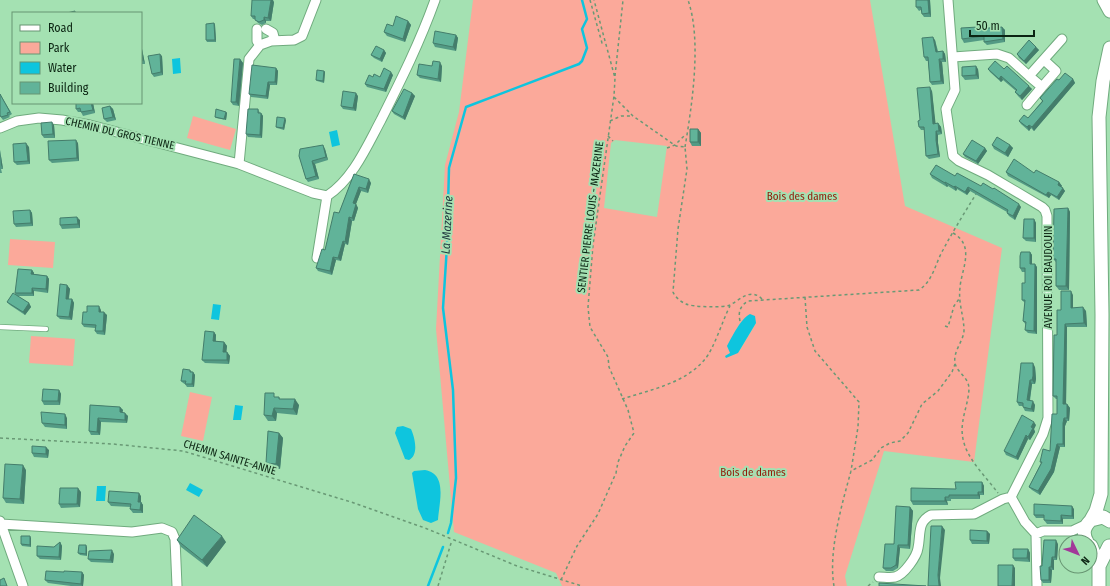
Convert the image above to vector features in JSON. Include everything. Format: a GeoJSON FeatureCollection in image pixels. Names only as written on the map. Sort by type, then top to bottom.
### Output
{"type":"FeatureCollection","features":[{"type":"Feature","properties":{"kind":"main road"},"geometry":{"type":"LineString","coordinates":[[1104,0],[1110,10]]}},
{"type":"Feature","properties":{"kind":"main road"},"geometry":{"type":"LineString","coordinates":[[1084,534],[1089,522],[1096,511],[1101,494],[1102,323],[1099,117],[1103,81],[1110,48]]}},
{"type":"Feature","properties":{"kind":"main road"},"geometry":{"type":"LineString","coordinates":[[1101,494],[1109,520]]}},
{"type":"Feature","properties":{"kind":"main road"},"geometry":{"type":"LineString","coordinates":[[1089,522],[1103,517],[1109,520]]}},
{"type":"Feature","properties":{"kind":"main road"},"geometry":{"type":"LineString","coordinates":[[1098,549],[1110,546]]}},
{"type":"Feature","properties":{"kind":"main road"},"geometry":{"type":"LineString","coordinates":[[1099,586],[1099,566],[1110,546]]}},
{"type":"Feature","properties":{"kind":"street"},"geometry":{"type":"LineString","coordinates":[[239,164],[249,59],[260,45],[271,41],[294,40],[302,36],[316,0]]}},
{"type":"Feature","properties":{"kind":"street"},"geometry":{"type":"LineString","coordinates":[[317,258],[327,196],[351,171],[365,150],[421,39],[435,0]]}},
{"type":"Feature","properties":{"kind":"street","name":"AVENUE ROI BAUDOUIN"},"geometry":{"type":"LineString","coordinates":[[948,0],[955,90],[948,103],[946,117],[953,156],[958,161],[988,175],[1042,207],[1046,210],[1047,216],[1048,418],[1043,434],[1007,498]]}},
{"type":"Feature","properties":{"kind":"street"},"geometry":{"type":"LineString","coordinates":[[260,45],[257,41],[262,29],[273,33],[274,37],[271,41]]}},
{"type":"Feature","properties":{"kind":"street"},"geometry":{"type":"LineString","coordinates":[[1029,76],[1062,39]]}},
{"type":"Feature","properties":{"kind":"street"},"geometry":{"type":"LineString","coordinates":[[953,57],[997,54],[1004,55],[1042,87]]}},
{"type":"Feature","properties":{"kind":"street"},"geometry":{"type":"LineString","coordinates":[[1027,104],[1056,71],[1044,60]]}},
{"type":"Feature","properties":{"kind":"street","name":"CHEMIN DU GROS TIENNE"},"geometry":{"type":"LineString","coordinates":[[0,128],[17,121],[32,119],[62,120],[136,136],[239,164],[313,193],[327,196]]}},
{"type":"Feature","properties":{"kind":"street"},"geometry":{"type":"LineString","coordinates":[[879,577],[896,577],[902,574],[918,550],[921,524],[926,518],[932,515],[974,514],[1007,498],[1036,534],[1037,586]]}},
{"type":"Feature","properties":{"kind":"street"},"geometry":{"type":"LineString","coordinates":[[1036,534],[1043,531],[1072,531],[1089,522]]}},
{"type":"Feature","properties":{"kind":"street"},"geometry":{"type":"LineString","coordinates":[[23,586],[0,523],[132,532],[162,528],[172,532],[176,539],[177,586]]}},
{"type":"Feature","properties":{"kind":"street"},"geometry":{"type":"LineString","coordinates":[[1072,531],[1076,534]]}},
{"type":"Feature","properties":{"kind":"lane"},"geometry":{"type":"LineString","coordinates":[[0,327],[46,329]]}},
{"type":"Feature","properties":{"kind":"path"},"geometry":{"type":"LineString","coordinates":[[590,0],[602,43],[605,42]]}},
{"type":"Feature","properties":{"kind":"path","name":"SENTIER PIERRE LOUIS - MAZERINE"},"geometry":{"type":"LineString","coordinates":[[561,580],[577,546],[598,514],[616,473],[618,462],[625,446],[634,433],[628,410],[609,367],[608,357],[590,327],[588,307],[593,245],[614,96],[615,78],[594,0]]}},
{"type":"Feature","properties":{"kind":"path"},"geometry":{"type":"LineString","coordinates":[[615,78],[623,0]]}},
{"type":"Feature","properties":{"kind":"path"},"geometry":{"type":"LineString","coordinates":[[688,0],[693,24],[695,47],[693,98],[686,146],[686,169],[678,229],[673,292],[675,296],[686,304],[730,305]]}},
{"type":"Feature","properties":{"kind":"path"},"geometry":{"type":"LineString","coordinates":[[614,96],[633,116],[675,145],[686,146]]}},
{"type":"Feature","properties":{"kind":"path"},"geometry":{"type":"LineString","coordinates":[[610,122],[621,116],[633,116]]}},
{"type":"Feature","properties":{"kind":"path"},"geometry":{"type":"LineString","coordinates":[[667,148],[675,145],[688,133]]}},
{"type":"Feature","properties":{"kind":"path"},"geometry":{"type":"LineString","coordinates":[[608,136],[613,141]]}},
{"type":"Feature","properties":{"kind":"path"},"geometry":{"type":"LineString","coordinates":[[740,321],[740,310],[742,304],[748,301],[805,296],[919,290],[926,286],[929,281],[942,250],[976,194]]}},
{"type":"Feature","properties":{"kind":"path"},"geometry":{"type":"LineString","coordinates":[[851,471],[872,460],[881,448],[890,443],[900,441],[908,433],[922,404],[938,391],[952,372],[955,364],[955,356],[964,331],[959,300],[960,287],[967,254],[962,242],[953,233]]}},
{"type":"Feature","properties":{"kind":"path"},"geometry":{"type":"LineString","coordinates":[[622,399],[685,376],[706,358],[730,305],[742,296],[751,294],[759,296],[762,300]]}},
{"type":"Feature","properties":{"kind":"path"},"geometry":{"type":"LineString","coordinates":[[805,296],[807,327],[815,350],[859,402],[858,427],[851,471],[835,540],[834,586]]}},
{"type":"Feature","properties":{"kind":"path"},"geometry":{"type":"LineString","coordinates":[[945,326],[948,327],[954,306],[959,300]]}},
{"type":"Feature","properties":{"kind":"path"},"geometry":{"type":"LineString","coordinates":[[955,364],[968,382],[969,388],[962,420],[964,444],[968,454],[1007,498]]}},
{"type":"Feature","properties":{"kind":"path","name":"CHEMIN SAINTE-ANNE"},"geometry":{"type":"LineString","coordinates":[[0,438],[113,444],[183,450],[296,484],[425,528],[517,566],[582,586]]}},
{"type":"Feature","properties":{"kind":"path"},"geometry":{"type":"LineString","coordinates":[[438,586],[452,540]]}},
{"type":"Feature","properties":{"kind":"green space"},"geometry":{"type":"Polygon","coordinates":[[[473,0],[870,0],[905,206],[1002,248],[974,462],[884,451],[845,576],[847,586],[562,586],[556,573],[454,532],[436,329],[445,165],[459,112],[473,0]],[[615,140],[611,143],[604,208],[657,217],[667,146],[615,140]],[[742,321],[736,330],[730,353],[725,356],[735,354],[740,350],[756,323],[742,321]]]}},
{"type":"Feature","properties":{"kind":"green space"},"geometry":{"type":"Polygon","coordinates":[[[193,116],[236,129],[230,150],[187,138],[193,116]]]}},
{"type":"Feature","properties":{"kind":"green space"},"geometry":{"type":"Polygon","coordinates":[[[10,239],[55,242],[53,268],[8,265],[10,239]]]}},
{"type":"Feature","properties":{"kind":"green space"},"geometry":{"type":"Polygon","coordinates":[[[31,336],[75,339],[73,366],[29,363],[31,336]]]}},
{"type":"Feature","properties":{"kind":"green space"},"geometry":{"type":"Polygon","coordinates":[[[190,392],[212,397],[203,441],[181,436],[190,392]]]}},
{"type":"Feature","properties":{"kind":"water"},"geometry":{"type":"Polygon","coordinates":[[[180,58],[181,73],[173,74],[172,59],[180,58]]]}},
{"type":"Feature","properties":{"kind":"water"},"geometry":{"type":"Polygon","coordinates":[[[337,130],[340,145],[332,147],[329,132],[337,130]]]}},
{"type":"Feature","properties":{"kind":"water"},"geometry":{"type":"Polygon","coordinates":[[[213,304],[221,305],[219,320],[211,319],[213,304]]]}},
{"type":"Feature","properties":{"kind":"water"},"geometry":{"type":"Polygon","coordinates":[[[750,314],[755,316],[756,323],[738,353],[726,358],[725,356],[730,353],[727,346],[731,338],[743,319],[750,314]]]}},
{"type":"Feature","properties":{"kind":"water"},"geometry":{"type":"Polygon","coordinates":[[[235,405],[243,406],[241,420],[233,420],[235,405]]]}},
{"type":"Feature","properties":{"kind":"water"},"geometry":{"type":"Polygon","coordinates":[[[403,426],[411,429],[415,441],[414,454],[409,460],[405,459],[395,433],[397,427],[403,426]]]}},
{"type":"Feature","properties":{"kind":"water"},"geometry":{"type":"Polygon","coordinates":[[[425,470],[437,477],[440,490],[438,520],[431,523],[423,520],[418,509],[412,473],[414,471],[425,470]]]}},
{"type":"Feature","properties":{"kind":"water"},"geometry":{"type":"Polygon","coordinates":[[[190,483],[203,490],[199,497],[186,490],[190,483]]]}},
{"type":"Feature","properties":{"kind":"water"},"geometry":{"type":"Polygon","coordinates":[[[97,486],[106,486],[105,501],[96,501],[97,486]]]}},
{"type":"Feature","properties":{"kind":"building"},"geometry":{"type":"Polygon","coordinates":[[[252,0],[271,0],[268,18],[264,17],[264,20],[259,22],[255,20],[255,16],[251,16],[252,0]]]}},
{"type":"Feature","properties":{"kind":"building"},"geometry":{"type":"Polygon","coordinates":[[[916,0],[928,0],[929,13],[922,14],[921,7],[916,7],[916,0]]]}},
{"type":"Feature","properties":{"kind":"building"},"geometry":{"type":"Polygon","coordinates":[[[396,16],[408,21],[403,39],[384,32],[387,24],[393,26],[396,16]]]}},
{"type":"Feature","properties":{"kind":"building"},"geometry":{"type":"Polygon","coordinates":[[[214,23],[215,40],[206,40],[206,24],[214,23]]]}},
{"type":"Feature","properties":{"kind":"building"},"geometry":{"type":"Polygon","coordinates":[[[978,27],[978,29],[1002,27],[1003,39],[984,42],[984,36],[962,39],[961,28],[978,27]]]}},
{"type":"Feature","properties":{"kind":"building"},"geometry":{"type":"Polygon","coordinates":[[[435,31],[456,35],[453,47],[433,43],[435,31]]]}},
{"type":"Feature","properties":{"kind":"building"},"geometry":{"type":"Polygon","coordinates":[[[933,37],[936,52],[943,51],[943,59],[939,59],[941,81],[930,82],[928,57],[924,57],[922,38],[933,37]]]}},
{"type":"Feature","properties":{"kind":"building"},"geometry":{"type":"Polygon","coordinates":[[[1029,40],[1036,47],[1024,61],[1017,54],[1029,40]]]}},
{"type":"Feature","properties":{"kind":"building"},"geometry":{"type":"Polygon","coordinates":[[[376,46],[384,50],[380,59],[371,55],[376,46]]]}},
{"type":"Feature","properties":{"kind":"building"},"geometry":{"type":"Polygon","coordinates":[[[160,54],[161,72],[152,74],[148,56],[160,54]]]}},
{"type":"Feature","properties":{"kind":"building"},"geometry":{"type":"Polygon","coordinates":[[[234,59],[240,59],[236,102],[231,102],[234,59]]]}},
{"type":"Feature","properties":{"kind":"building"},"geometry":{"type":"Polygon","coordinates":[[[433,61],[440,62],[438,79],[417,75],[419,64],[432,66],[433,61]]]}},
{"type":"Feature","properties":{"kind":"building"},"geometry":{"type":"Polygon","coordinates":[[[995,61],[1004,69],[1007,66],[1029,86],[1020,96],[1015,92],[1017,90],[1001,76],[999,79],[988,69],[995,61]]]}},
{"type":"Feature","properties":{"kind":"building"},"geometry":{"type":"Polygon","coordinates":[[[252,65],[276,68],[275,82],[268,82],[266,96],[249,94],[252,65]]]}},
{"type":"Feature","properties":{"kind":"building"},"geometry":{"type":"Polygon","coordinates":[[[976,66],[976,75],[962,76],[962,67],[976,66]]]}},
{"type":"Feature","properties":{"kind":"building"},"geometry":{"type":"Polygon","coordinates":[[[384,68],[391,72],[384,89],[365,84],[369,75],[373,77],[374,74],[380,77],[384,68]]]}},
{"type":"Feature","properties":{"kind":"building"},"geometry":{"type":"Polygon","coordinates":[[[317,70],[324,71],[323,81],[316,80],[317,70]]]}},
{"type":"Feature","properties":{"kind":"building"},"geometry":{"type":"Polygon","coordinates":[[[1065,73],[1073,79],[1032,127],[1029,125],[1027,127],[1019,121],[1024,115],[1028,118],[1043,101],[1040,98],[1057,79],[1059,80],[1065,73]]]}},
{"type":"Feature","properties":{"kind":"building"},"geometry":{"type":"Polygon","coordinates":[[[930,87],[933,124],[938,123],[939,131],[936,131],[938,154],[926,156],[924,127],[919,127],[918,121],[920,120],[917,88],[930,87]]]}},
{"type":"Feature","properties":{"kind":"building"},"geometry":{"type":"Polygon","coordinates":[[[404,89],[412,93],[403,117],[392,111],[404,89]]]}},
{"type":"Feature","properties":{"kind":"building"},"geometry":{"type":"Polygon","coordinates":[[[343,91],[356,93],[353,108],[341,106],[343,91]]]}},
{"type":"Feature","properties":{"kind":"building"},"geometry":{"type":"Polygon","coordinates":[[[0,94],[10,112],[7,113],[8,115],[1,117],[0,115],[0,94]]]}},
{"type":"Feature","properties":{"kind":"building"},"geometry":{"type":"Polygon","coordinates":[[[76,104],[91,104],[93,110],[81,112],[80,108],[76,109],[76,104]]]}},
{"type":"Feature","properties":{"kind":"building"},"geometry":{"type":"Polygon","coordinates":[[[110,106],[113,117],[104,119],[102,108],[110,106]]]}},
{"type":"Feature","properties":{"kind":"building"},"geometry":{"type":"Polygon","coordinates":[[[216,109],[226,112],[224,119],[215,117],[216,109]]]}},
{"type":"Feature","properties":{"kind":"building"},"geometry":{"type":"Polygon","coordinates":[[[248,109],[258,109],[258,113],[261,113],[260,135],[246,134],[248,109]]]}},
{"type":"Feature","properties":{"kind":"building"},"geometry":{"type":"Polygon","coordinates":[[[277,117],[285,118],[283,128],[276,127],[277,117]]]}},
{"type":"Feature","properties":{"kind":"building"},"geometry":{"type":"Polygon","coordinates":[[[52,122],[53,134],[42,135],[41,123],[52,122]]]}},
{"type":"Feature","properties":{"kind":"building"},"geometry":{"type":"Polygon","coordinates":[[[690,129],[698,129],[698,142],[690,142],[690,129]]]}},
{"type":"Feature","properties":{"kind":"building"},"geometry":{"type":"Polygon","coordinates":[[[997,137],[1010,145],[1005,153],[992,145],[997,137]]]}},
{"type":"Feature","properties":{"kind":"building"},"geometry":{"type":"Polygon","coordinates":[[[76,140],[77,158],[49,160],[48,141],[76,140]]]}},
{"type":"Feature","properties":{"kind":"building"},"geometry":{"type":"Polygon","coordinates":[[[972,140],[985,148],[976,161],[963,154],[972,140]]]}},
{"type":"Feature","properties":{"kind":"building"},"geometry":{"type":"Polygon","coordinates":[[[26,143],[28,161],[14,162],[13,144],[26,143]]]}},
{"type":"Feature","properties":{"kind":"building"},"geometry":{"type":"Polygon","coordinates":[[[323,145],[326,157],[312,161],[316,176],[306,179],[299,156],[300,149],[323,145]]]}},
{"type":"Feature","properties":{"kind":"building"},"geometry":{"type":"Polygon","coordinates":[[[1014,159],[1034,173],[1036,170],[1059,182],[1058,185],[1063,188],[1057,197],[1048,192],[1046,195],[1006,172],[1014,159]]]}},
{"type":"Feature","properties":{"kind":"building"},"geometry":{"type":"Polygon","coordinates":[[[936,165],[955,176],[957,173],[981,186],[983,183],[993,189],[994,188],[1019,204],[1013,216],[1007,213],[1008,210],[968,187],[965,192],[930,174],[936,165]]]}},
{"type":"Feature","properties":{"kind":"building"},"geometry":{"type":"Polygon","coordinates":[[[354,174],[369,179],[366,189],[359,187],[353,203],[356,204],[352,218],[349,217],[345,242],[343,241],[338,258],[333,257],[330,271],[316,268],[322,249],[325,250],[334,212],[339,213],[354,174]]]}},
{"type":"Feature","properties":{"kind":"building"},"geometry":{"type":"Polygon","coordinates":[[[1068,208],[1066,286],[1056,286],[1056,259],[1053,259],[1054,209],[1068,208]]]}},
{"type":"Feature","properties":{"kind":"building"},"geometry":{"type":"Polygon","coordinates":[[[30,210],[31,223],[14,224],[13,211],[30,210]]]}},
{"type":"Feature","properties":{"kind":"building"},"geometry":{"type":"Polygon","coordinates":[[[77,217],[78,224],[60,225],[60,218],[77,217]]]}},
{"type":"Feature","properties":{"kind":"building"},"geometry":{"type":"Polygon","coordinates":[[[1024,219],[1034,219],[1034,238],[1023,238],[1024,219]]]}},
{"type":"Feature","properties":{"kind":"building"},"geometry":{"type":"Polygon","coordinates":[[[1021,252],[1030,252],[1030,264],[1035,264],[1034,331],[1025,330],[1026,322],[1023,321],[1025,300],[1022,300],[1022,283],[1025,283],[1025,268],[1020,268],[1021,252]]]}},
{"type":"Feature","properties":{"kind":"building"},"geometry":{"type":"Polygon","coordinates":[[[18,269],[32,270],[31,274],[47,276],[46,289],[32,288],[32,293],[15,293],[18,269]]]}},
{"type":"Feature","properties":{"kind":"building"},"geometry":{"type":"Polygon","coordinates":[[[60,284],[67,285],[66,299],[72,299],[69,317],[57,316],[60,284]]]}},
{"type":"Feature","properties":{"kind":"building"},"geometry":{"type":"Polygon","coordinates":[[[1061,291],[1071,291],[1071,308],[1083,307],[1084,323],[1065,324],[1063,404],[1067,404],[1067,418],[1064,418],[1063,423],[1063,444],[1057,444],[1051,469],[1038,491],[1029,487],[1042,462],[1040,462],[1043,449],[1050,451],[1052,414],[1057,414],[1057,396],[1053,396],[1054,335],[1057,335],[1057,310],[1061,310],[1061,291]]]}},
{"type":"Feature","properties":{"kind":"building"},"geometry":{"type":"Polygon","coordinates":[[[13,293],[29,303],[23,312],[7,302],[13,293]]]}},
{"type":"Feature","properties":{"kind":"building"},"geometry":{"type":"Polygon","coordinates":[[[87,306],[99,306],[99,312],[104,312],[103,331],[95,331],[96,325],[82,324],[83,312],[87,312],[87,306]]]}},
{"type":"Feature","properties":{"kind":"building"},"geometry":{"type":"Polygon","coordinates":[[[205,331],[214,332],[213,341],[224,342],[223,352],[227,352],[227,360],[202,360],[205,331]]]}},
{"type":"Feature","properties":{"kind":"building"},"geometry":{"type":"Polygon","coordinates":[[[1021,363],[1033,363],[1033,376],[1032,380],[1030,380],[1027,400],[1033,401],[1031,409],[1023,407],[1023,403],[1017,402],[1021,363]]]}},
{"type":"Feature","properties":{"kind":"building"},"geometry":{"type":"Polygon","coordinates":[[[183,369],[193,372],[192,384],[185,384],[186,381],[181,381],[183,369]]]}},
{"type":"Feature","properties":{"kind":"building"},"geometry":{"type":"Polygon","coordinates":[[[43,389],[59,390],[58,401],[42,401],[43,389]]]}},
{"type":"Feature","properties":{"kind":"building"},"geometry":{"type":"Polygon","coordinates":[[[265,393],[274,393],[274,397],[279,397],[279,399],[295,399],[293,409],[274,408],[272,416],[264,415],[265,393]]]}},
{"type":"Feature","properties":{"kind":"building"},"geometry":{"type":"Polygon","coordinates":[[[90,405],[120,407],[120,412],[125,413],[125,420],[98,418],[97,432],[89,431],[90,405]]]}},
{"type":"Feature","properties":{"kind":"building"},"geometry":{"type":"Polygon","coordinates":[[[41,412],[65,414],[65,425],[42,423],[41,412]]]}},
{"type":"Feature","properties":{"kind":"building"},"geometry":{"type":"Polygon","coordinates":[[[1022,415],[1034,422],[1031,427],[1033,428],[1028,437],[1026,435],[1016,457],[1004,451],[1022,415]]]}},
{"type":"Feature","properties":{"kind":"building"},"geometry":{"type":"Polygon","coordinates":[[[268,431],[279,433],[276,464],[266,463],[268,431]]]}},
{"type":"Feature","properties":{"kind":"building"},"geometry":{"type":"Polygon","coordinates":[[[32,446],[46,447],[46,454],[32,453],[32,446]]]}},
{"type":"Feature","properties":{"kind":"building"},"geometry":{"type":"Polygon","coordinates":[[[5,464],[23,465],[20,499],[3,498],[5,464]]]}},
{"type":"Feature","properties":{"kind":"building"},"geometry":{"type":"Polygon","coordinates":[[[955,482],[982,482],[982,492],[978,492],[978,495],[949,495],[949,497],[945,497],[945,501],[911,501],[911,488],[956,489],[955,482]]]}},
{"type":"Feature","properties":{"kind":"building"},"geometry":{"type":"Polygon","coordinates":[[[60,488],[78,488],[77,504],[59,504],[60,488]]]}},
{"type":"Feature","properties":{"kind":"building"},"geometry":{"type":"Polygon","coordinates":[[[109,491],[139,493],[138,502],[141,502],[140,510],[130,509],[131,504],[108,502],[109,491]]]}},
{"type":"Feature","properties":{"kind":"building"},"geometry":{"type":"Polygon","coordinates":[[[1034,504],[1072,506],[1072,516],[1061,515],[1061,521],[1044,520],[1044,515],[1034,515],[1034,504]]]}},
{"type":"Feature","properties":{"kind":"building"},"geometry":{"type":"Polygon","coordinates":[[[896,506],[910,507],[908,545],[898,545],[896,565],[891,568],[883,568],[885,544],[894,544],[896,506]]]}},
{"type":"Feature","properties":{"kind":"building"},"geometry":{"type":"Polygon","coordinates":[[[194,515],[222,536],[202,560],[177,540],[194,515]]]}},
{"type":"Feature","properties":{"kind":"building"},"geometry":{"type":"Polygon","coordinates":[[[931,526],[942,526],[938,575],[939,586],[928,586],[931,526]]]}},
{"type":"Feature","properties":{"kind":"building"},"geometry":{"type":"Polygon","coordinates":[[[970,530],[987,531],[987,541],[970,540],[970,530]]]}},
{"type":"Feature","properties":{"kind":"building"},"geometry":{"type":"Polygon","coordinates":[[[21,536],[30,536],[30,545],[21,544],[21,536]]]}},
{"type":"Feature","properties":{"kind":"building"},"geometry":{"type":"Polygon","coordinates":[[[1044,540],[1056,540],[1055,557],[1052,557],[1051,567],[1049,567],[1049,580],[1041,580],[1040,566],[1042,566],[1044,540]]]}},
{"type":"Feature","properties":{"kind":"building"},"geometry":{"type":"Polygon","coordinates":[[[60,542],[59,557],[37,556],[37,546],[54,547],[60,542]]]}},
{"type":"Feature","properties":{"kind":"building"},"geometry":{"type":"Polygon","coordinates":[[[79,545],[86,545],[86,554],[78,553],[79,545]]]}},
{"type":"Feature","properties":{"kind":"building"},"geometry":{"type":"Polygon","coordinates":[[[1013,549],[1028,549],[1027,558],[1013,558],[1013,549]]]}},
{"type":"Feature","properties":{"kind":"building"},"geometry":{"type":"Polygon","coordinates":[[[112,550],[110,560],[88,559],[89,551],[112,550]]]}},
{"type":"Feature","properties":{"kind":"building"},"geometry":{"type":"Polygon","coordinates":[[[998,565],[1013,565],[1012,586],[998,586],[998,565]]]}},
{"type":"Feature","properties":{"kind":"building"},"geometry":{"type":"Polygon","coordinates":[[[46,571],[82,572],[81,584],[45,580],[46,571]]]}},
{"type":"Feature","properties":{"kind":"building"},"geometry":{"type":"Polygon","coordinates":[[[4,578],[7,586],[0,586],[0,580],[4,578]]]}},
{"type":"Feature","properties":{"kind":"building"},"geometry":{"type":"Polygon","coordinates":[[[879,583],[926,586],[879,586],[879,583]]]}},
{"type":"Feature","properties":{"kind":"waterway","name":"La Mazerine"},"geometry":{"type":"LineString","coordinates":[[448,533],[451,523],[456,478],[453,390],[443,308],[447,246],[449,168],[466,107],[579,64],[582,61],[587,48],[582,29],[587,19],[582,0]]}},
{"type":"Feature","properties":{"kind":"waterway","name":"La Mazerine"},"geometry":{"type":"LineString","coordinates":[[428,586],[443,547]]}},
{"type":"Feature","properties":{"kind":"park label","name":"Bois des dames"},"geometry":{"type":"Point","coordinates":[802,196]}},
{"type":"Feature","properties":{"kind":"park label","name":"Bois de dames"},"geometry":{"type":"Point","coordinates":[753,472]}}]}
